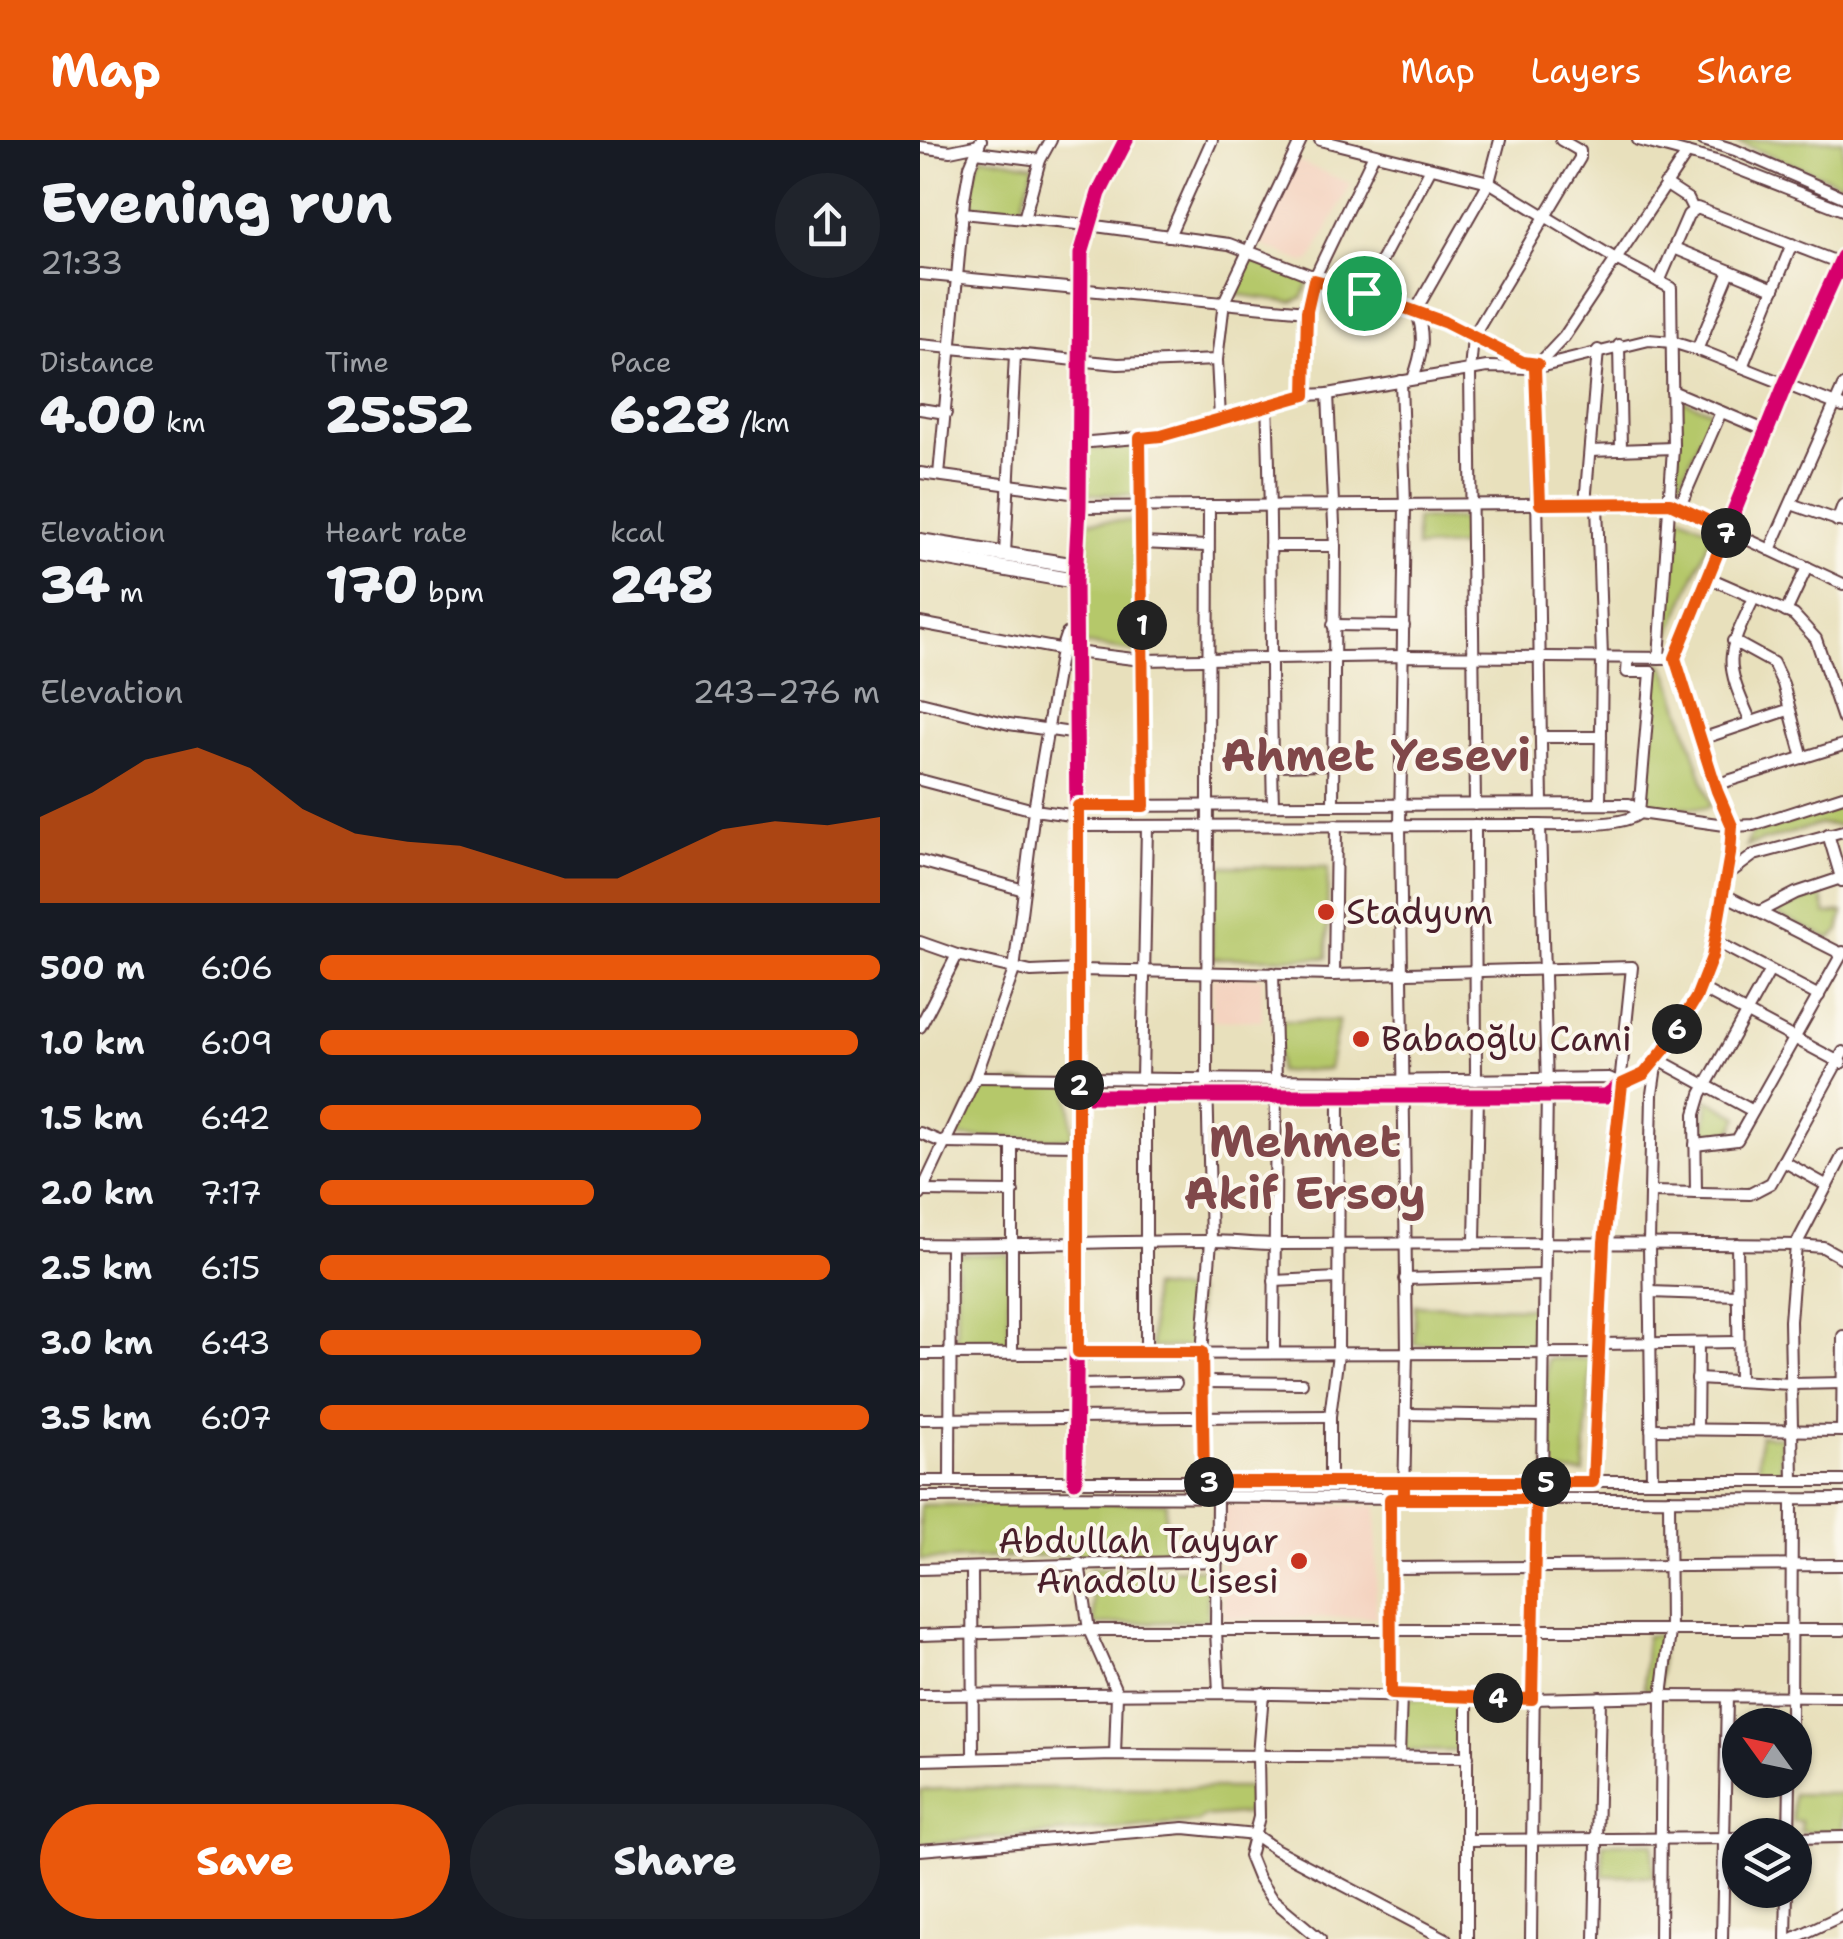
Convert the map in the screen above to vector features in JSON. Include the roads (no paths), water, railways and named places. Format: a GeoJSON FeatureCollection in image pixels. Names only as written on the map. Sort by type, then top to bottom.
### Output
{"type":"FeatureCollection","features":[{"type":"Feature","properties":{"kind":"main road"},"geometry":{"type":"LineString","coordinates":[[920,541],[1005,554],[1076,574]]}},
{"type":"Feature","properties":{"kind":"main road"},"geometry":{"type":"LineString","coordinates":[[920,554],[1076,574]]}},
{"type":"Feature","properties":{"kind":"street"},"geometry":{"type":"LineString","coordinates":[[1024,219],[1040,160],[1051,140]]}},
{"type":"Feature","properties":{"kind":"street"},"geometry":{"type":"LineString","coordinates":[[1075,1480],[1079,1078],[1075,626],[1081,254],[1099,194],[1126,140]]}},
{"type":"Feature","properties":{"kind":"street"},"geometry":{"type":"LineString","coordinates":[[1169,236],[1212,140]]}},
{"type":"Feature","properties":{"kind":"street"},"geometry":{"type":"LineString","coordinates":[[1220,418],[1217,360],[1224,302],[1301,140]]}},
{"type":"Feature","properties":{"kind":"street"},"geometry":{"type":"LineString","coordinates":[[1320,140],[1488,182],[1671,288],[1675,505],[1659,658]]}},
{"type":"Feature","properties":{"kind":"street"},"geometry":{"type":"LineString","coordinates":[[1305,395],[1307,311],[1314,278],[1371,154],[1371,140]]}},
{"type":"Feature","properties":{"kind":"street"},"geometry":{"type":"LineString","coordinates":[[1404,1499],[1407,1351],[1400,825],[1407,380],[1423,340],[1416,310],[1488,182],[1500,140]]}},
{"type":"Feature","properties":{"kind":"street"},"geometry":{"type":"LineString","coordinates":[[1475,804],[1470,370],[1474,337],[1580,158],[1580,151],[1561,140]]}},
{"type":"Feature","properties":{"kind":"street"},"geometry":{"type":"LineString","coordinates":[[1638,140],[1687,153],[1843,210]]}},
{"type":"Feature","properties":{"kind":"street"},"geometry":{"type":"LineString","coordinates":[[1703,140],[1843,197]]}},
{"type":"Feature","properties":{"kind":"street"},"geometry":{"type":"LineString","coordinates":[[920,147],[938,145],[950,152],[979,146],[1040,160]]}},
{"type":"Feature","properties":{"kind":"street"},"geometry":{"type":"LineString","coordinates":[[940,475],[962,214],[979,146]]}},
{"type":"Feature","properties":{"kind":"street"},"geometry":{"type":"LineString","coordinates":[[1542,804],[1537,366],[1564,337],[1687,153]]}},
{"type":"Feature","properties":{"kind":"street"},"geometry":{"type":"LineString","coordinates":[[1364,293],[1432,168]]}},
{"type":"Feature","properties":{"kind":"street"},"geometry":{"type":"LineString","coordinates":[[1659,282],[1692,209],[1688,199],[1665,184]]}},
{"type":"Feature","properties":{"kind":"street"},"geometry":{"type":"LineString","coordinates":[[1079,1096],[1606,1096],[1644,1074],[1657,1059],[1700,988],[1715,940],[1732,826],[1675,658],[1785,384],[1841,263],[1692,209]]}},
{"type":"Feature","properties":{"kind":"street"},"geometry":{"type":"LineString","coordinates":[[962,214],[1088,225],[1229,244],[1314,278],[1416,310],[1537,366]]}},
{"type":"Feature","properties":{"kind":"street"},"geometry":{"type":"LineString","coordinates":[[1742,367],[1792,244]]}},
{"type":"Feature","properties":{"kind":"street"},"geometry":{"type":"LineString","coordinates":[[1674,248],[1774,288]]}},
{"type":"Feature","properties":{"kind":"street"},"geometry":{"type":"LineString","coordinates":[[1697,350],[1730,270]]}},
{"type":"Feature","properties":{"kind":"street"},"geometry":{"type":"LineString","coordinates":[[920,274],[1307,311]]}},
{"type":"Feature","properties":{"kind":"street"},"geometry":{"type":"LineString","coordinates":[[1078,443],[1161,436],[1305,395],[1470,370],[1537,366],[1649,340],[1697,350],[1839,406]]}},
{"type":"Feature","properties":{"kind":"street"},"geometry":{"type":"LineString","coordinates":[[920,346],[1118,364],[1217,360]]}},
{"type":"Feature","properties":{"kind":"street"},"geometry":{"type":"LineString","coordinates":[[1620,346],[1621,450]]}},
{"type":"Feature","properties":{"kind":"street"},"geometry":{"type":"LineString","coordinates":[[1598,350],[1590,451],[1602,658],[1600,804]]}},
{"type":"Feature","properties":{"kind":"street"},"geometry":{"type":"LineString","coordinates":[[1005,554],[1015,355]]}},
{"type":"Feature","properties":{"kind":"street"},"geometry":{"type":"LineString","coordinates":[[1770,550],[1839,406],[1843,386]]}},
{"type":"Feature","properties":{"kind":"street"},"geometry":{"type":"LineString","coordinates":[[1672,391],[1767,430]]}},
{"type":"Feature","properties":{"kind":"street"},"geometry":{"type":"LineString","coordinates":[[1328,394],[1334,546],[1333,805]]}},
{"type":"Feature","properties":{"kind":"street"},"geometry":{"type":"LineString","coordinates":[[1266,406],[1271,505],[1269,658],[1273,805]]}},
{"type":"Feature","properties":{"kind":"street"},"geometry":{"type":"LineString","coordinates":[[920,409],[946,413]]}},
{"type":"Feature","properties":{"kind":"street"},"geometry":{"type":"LineString","coordinates":[[1675,505],[1721,412]]}},
{"type":"Feature","properties":{"kind":"street"},"geometry":{"type":"LineString","coordinates":[[1140,438],[1144,806]]}},
{"type":"Feature","properties":{"kind":"street"},"geometry":{"type":"LineString","coordinates":[[1590,451],[1673,448]]}},
{"type":"Feature","properties":{"kind":"street"},"geometry":{"type":"LineString","coordinates":[[920,473],[1078,494]]}},
{"type":"Feature","properties":{"kind":"street"},"geometry":{"type":"LineString","coordinates":[[1791,504],[1840,522],[1843,506]]}},
{"type":"Feature","properties":{"kind":"street"},"geometry":{"type":"LineString","coordinates":[[1079,507],[1675,505],[1843,584]]}},
{"type":"Feature","properties":{"kind":"street"},"geometry":{"type":"LineString","coordinates":[[1204,1482],[1202,1352],[1211,1240],[1207,1080],[1209,506]]}},
{"type":"Feature","properties":{"kind":"street"},"geometry":{"type":"LineString","coordinates":[[1142,543],[1206,546]]}},
{"type":"Feature","properties":{"kind":"street"},"geometry":{"type":"LineString","coordinates":[[1270,546],[1334,546]]}},
{"type":"Feature","properties":{"kind":"street"},"geometry":{"type":"LineString","coordinates":[[1786,612],[1807,568]]}},
{"type":"Feature","properties":{"kind":"street"},"geometry":{"type":"LineString","coordinates":[[1707,577],[1794,615],[1816,639],[1843,718]]}},
{"type":"Feature","properties":{"kind":"street"},"geometry":{"type":"LineString","coordinates":[[1751,722],[1732,680],[1733,641],[1754,598]]}},
{"type":"Feature","properties":{"kind":"street"},"geometry":{"type":"LineString","coordinates":[[920,624],[1060,650],[1142,660],[1404,656],[1675,658]]}},
{"type":"Feature","properties":{"kind":"street"},"geometry":{"type":"LineString","coordinates":[[1013,1192],[921,1193],[976,1076],[1014,970],[1060,650],[1075,626]]}},
{"type":"Feature","properties":{"kind":"street"},"geometry":{"type":"LineString","coordinates":[[1333,626],[1404,626]]}},
{"type":"Feature","properties":{"kind":"street"},"geometry":{"type":"LineString","coordinates":[[1733,641],[1773,663],[1804,758]]}},
{"type":"Feature","properties":{"kind":"street"},"geometry":{"type":"LineString","coordinates":[[920,780],[1034,810],[1147,826],[1540,825],[1632,819],[1638,813],[1650,672],[1627,672],[1628,658]]}},
{"type":"Feature","properties":{"kind":"street"},"geometry":{"type":"LineString","coordinates":[[920,702],[1078,734]]}},
{"type":"Feature","properties":{"kind":"street"},"geometry":{"type":"LineString","coordinates":[[1701,739],[1788,710]]}},
{"type":"Feature","properties":{"kind":"street"},"geometry":{"type":"LineString","coordinates":[[1542,737],[1601,736]]}},
{"type":"Feature","properties":{"kind":"street"},"geometry":{"type":"LineString","coordinates":[[1716,785],[1843,745]]}},
{"type":"Feature","properties":{"kind":"street"},"geometry":{"type":"LineString","coordinates":[[1272,765],[1333,764]]}},
{"type":"Feature","properties":{"kind":"street"},"geometry":{"type":"LineString","coordinates":[[1078,816],[1144,806],[1629,804],[1638,813],[1732,826],[1753,825],[1843,796]]}},
{"type":"Feature","properties":{"kind":"street"},"geometry":{"type":"LineString","coordinates":[[1334,975],[1336,825]]}},
{"type":"Feature","properties":{"kind":"street"},"geometry":{"type":"LineString","coordinates":[[1475,825],[1476,1080]]}},
{"type":"Feature","properties":{"kind":"street"},"geometry":{"type":"LineString","coordinates":[[1540,825],[1547,1095],[1542,1482]]}},
{"type":"Feature","properties":{"kind":"street"},"geometry":{"type":"LineString","coordinates":[[1142,1079],[1147,826]]}},
{"type":"Feature","properties":{"kind":"street"},"geometry":{"type":"LineString","coordinates":[[1727,876],[1754,855],[1843,830]]}},
{"type":"Feature","properties":{"kind":"street"},"geometry":{"type":"LineString","coordinates":[[1759,912],[1796,894],[1842,881],[1828,834]]}},
{"type":"Feature","properties":{"kind":"street"},"geometry":{"type":"LineString","coordinates":[[920,861],[1024,890]]}},
{"type":"Feature","properties":{"kind":"street"},"geometry":{"type":"LineString","coordinates":[[1695,1145],[1737,1140],[1842,953],[1723,894]]}},
{"type":"Feature","properties":{"kind":"street"},"geometry":{"type":"LineString","coordinates":[[1715,940],[1819,996]]}},
{"type":"Feature","properties":{"kind":"street"},"geometry":{"type":"LineString","coordinates":[[920,942],[1032,972],[1334,975],[1632,967],[1604,1242],[1593,1482]]}},
{"type":"Feature","properties":{"kind":"street"},"geometry":{"type":"LineString","coordinates":[[920,1026],[957,954]]}},
{"type":"Feature","properties":{"kind":"street"},"geometry":{"type":"LineString","coordinates":[[1696,1193],[1695,1114],[1705,1086],[1769,972]]}},
{"type":"Feature","properties":{"kind":"street"},"geometry":{"type":"LineString","coordinates":[[1273,974],[1274,1353]]}},
{"type":"Feature","properties":{"kind":"street"},"geometry":{"type":"LineString","coordinates":[[1650,1192],[1750,1194],[1771,1183],[1841,1059],[1700,988]]}},
{"type":"Feature","properties":{"kind":"street"},"geometry":{"type":"LineString","coordinates":[[1657,1059],[1753,1111]]}},
{"type":"Feature","properties":{"kind":"street"},"geometry":{"type":"LineString","coordinates":[[1652,1482],[1649,1243],[1652,1094],[1657,1059]]}},
{"type":"Feature","properties":{"kind":"street"},"geometry":{"type":"LineString","coordinates":[[976,1076],[1403,1081],[1609,1078],[1622,1084]]}},
{"type":"Feature","properties":{"kind":"street"},"geometry":{"type":"LineString","coordinates":[[1330,1482],[1330,1416],[1338,1354],[1338,1095]]}},
{"type":"Feature","properties":{"kind":"street"},"geometry":{"type":"LineString","coordinates":[[1475,1242],[1478,1095]]}},
{"type":"Feature","properties":{"kind":"street"},"geometry":{"type":"LineString","coordinates":[[1146,1096],[1146,1353]]}},
{"type":"Feature","properties":{"kind":"street"},"geometry":{"type":"LineString","coordinates":[[920,1133],[944,1144],[1078,1146]]}},
{"type":"Feature","properties":{"kind":"street"},"geometry":{"type":"LineString","coordinates":[[1012,1144],[1012,1354]]}},
{"type":"Feature","properties":{"kind":"street"},"geometry":{"type":"LineString","coordinates":[[1793,1482],[1790,1321],[1796,1245],[1843,1155]]}},
{"type":"Feature","properties":{"kind":"street"},"geometry":{"type":"LineString","coordinates":[[1783,1161],[1826,1186]]}},
{"type":"Feature","properties":{"kind":"street"},"geometry":{"type":"LineString","coordinates":[[920,1244],[1014,1246],[1078,1241],[1211,1240],[1274,1244],[1737,1244],[1823,1247],[1843,1258]]}},
{"type":"Feature","properties":{"kind":"street"},"geometry":{"type":"LineString","coordinates":[[1737,1244],[1740,1381]]}},
{"type":"Feature","properties":{"kind":"street"},"geometry":{"type":"LineString","coordinates":[[950,1481],[951,1245]]}},
{"type":"Feature","properties":{"kind":"street"},"geometry":{"type":"LineString","coordinates":[[1405,1278],[1543,1275]]}},
{"type":"Feature","properties":{"kind":"street"},"geometry":{"type":"LineString","coordinates":[[1274,1281],[1338,1278]]}},
{"type":"Feature","properties":{"kind":"street"},"geometry":{"type":"LineString","coordinates":[[1650,1292],[1737,1295]]}},
{"type":"Feature","properties":{"kind":"street"},"geometry":{"type":"LineString","coordinates":[[1651,1429],[1842,1431],[1843,1336]]}},
{"type":"Feature","properties":{"kind":"street"},"geometry":{"type":"LineString","coordinates":[[920,1354],[1338,1354],[1542,1351],[1738,1342]]}},
{"type":"Feature","properties":{"kind":"street"},"geometry":{"type":"LineString","coordinates":[[1697,1430],[1698,1343]]}},
{"type":"Feature","properties":{"kind":"street"},"geometry":{"type":"LineString","coordinates":[[1698,1379],[1843,1383]]}},
{"type":"Feature","properties":{"kind":"street"},"geometry":{"type":"LineString","coordinates":[[1078,1385],[1176,1382]]}},
{"type":"Feature","properties":{"kind":"street"},"geometry":{"type":"LineString","coordinates":[[1202,1382],[1302,1384]]}},
{"type":"Feature","properties":{"kind":"street"},"geometry":{"type":"LineString","coordinates":[[1407,1414],[1542,1416]]}},
{"type":"Feature","properties":{"kind":"street"},"geometry":{"type":"LineString","coordinates":[[920,1419],[1330,1416]]}},
{"type":"Feature","properties":{"kind":"street"},"geometry":{"type":"LineString","coordinates":[[920,1481],[1843,1482]]}},
{"type":"Feature","properties":{"kind":"street"},"geometry":{"type":"LineString","coordinates":[[1217,1495],[1219,1693]]}},
{"type":"Feature","properties":{"kind":"street"},"geometry":{"type":"LineString","coordinates":[[920,1497],[1843,1499]]}},
{"type":"Feature","properties":{"kind":"street"},"geometry":{"type":"LineString","coordinates":[[1390,1499],[1390,1631],[1399,1756]]}},
{"type":"Feature","properties":{"kind":"street"},"geometry":{"type":"LineString","coordinates":[[1531,1939],[1536,1499]]}},
{"type":"Feature","properties":{"kind":"street"},"geometry":{"type":"LineString","coordinates":[[1660,1939],[1662,1696],[1670,1632],[1668,1500]]}},
{"type":"Feature","properties":{"kind":"street"},"geometry":{"type":"LineString","coordinates":[[1792,1500],[1792,1708]]}},
{"type":"Feature","properties":{"kind":"street"},"geometry":{"type":"LineString","coordinates":[[920,1569],[1217,1561]]}},
{"type":"Feature","properties":{"kind":"street"},"geometry":{"type":"LineString","coordinates":[[1079,1563],[1089,1630],[1117,1694],[1114,1755]]}},
{"type":"Feature","properties":{"kind":"street"},"geometry":{"type":"LineString","coordinates":[[1390,1568],[1843,1564]]}},
{"type":"Feature","properties":{"kind":"street"},"geometry":{"type":"LineString","coordinates":[[972,1569],[973,1756]]}},
{"type":"Feature","properties":{"kind":"street"},"geometry":{"type":"LineString","coordinates":[[920,1635],[1089,1630],[1843,1630]]}},
{"type":"Feature","properties":{"kind":"street"},"geometry":{"type":"LineString","coordinates":[[1263,1694],[1259,1817],[1250,1856],[1271,1898],[1320,1939]]}},
{"type":"Feature","properties":{"kind":"street"},"geometry":{"type":"LineString","coordinates":[[920,1695],[1843,1698]]}},
{"type":"Feature","properties":{"kind":"street"},"geometry":{"type":"LineString","coordinates":[[1467,1697],[1467,1939]]}},
{"type":"Feature","properties":{"kind":"street"},"geometry":{"type":"LineString","coordinates":[[1595,1939],[1600,1697]]}},
{"type":"Feature","properties":{"kind":"street"},"geometry":{"type":"LineString","coordinates":[[1724,1818],[1727,1697]]}},
{"type":"Feature","properties":{"kind":"street"},"geometry":{"type":"LineString","coordinates":[[920,1760],[1114,1755],[1468,1758]]}},
{"type":"Feature","properties":{"kind":"street"},"geometry":{"type":"LineString","coordinates":[[920,1850],[1184,1828],[1255,1835],[1446,1939]]}},
{"type":"Feature","properties":{"kind":"street"},"geometry":{"type":"LineString","coordinates":[[1812,1837],[1843,1838]]}},
{"type":"Feature","properties":{"kind":"street"},"geometry":{"type":"LineString","coordinates":[[1466,1840],[1722,1838]]}},
{"type":"Feature","properties":{"kind":"street"},"geometry":{"type":"LineString","coordinates":[[1722,1939],[1723,1908]]}},
{"type":"Feature","properties":{"kind":"street"},"geometry":{"type":"LineString","coordinates":[[1788,1908],[1789,1939],[1843,1915]]}},
{"type":"Feature","properties":{"kind":"place","name":"Stadyum"},"geometry":{"type":"Point","coordinates":[1326,912]}},
{"type":"Feature","properties":{"kind":"place","name":"Babaoğlu Cami"},"geometry":{"type":"Point","coordinates":[1361,1039]}},
{"type":"Feature","properties":{"kind":"place","name":"Abdullah Tayyar Anadolu Lisesi"},"geometry":{"type":"Point","coordinates":[1299,1561]}},
{"type":"Feature","properties":{"kind":"district","name":"Ahmet Yesevi"},"geometry":{"type":"Point","coordinates":[1376,755]}},
{"type":"Feature","properties":{"kind":"district","name":"Mehmet Akif Ersoy"},"geometry":{"type":"Point","coordinates":[1305,1167]}}]}
